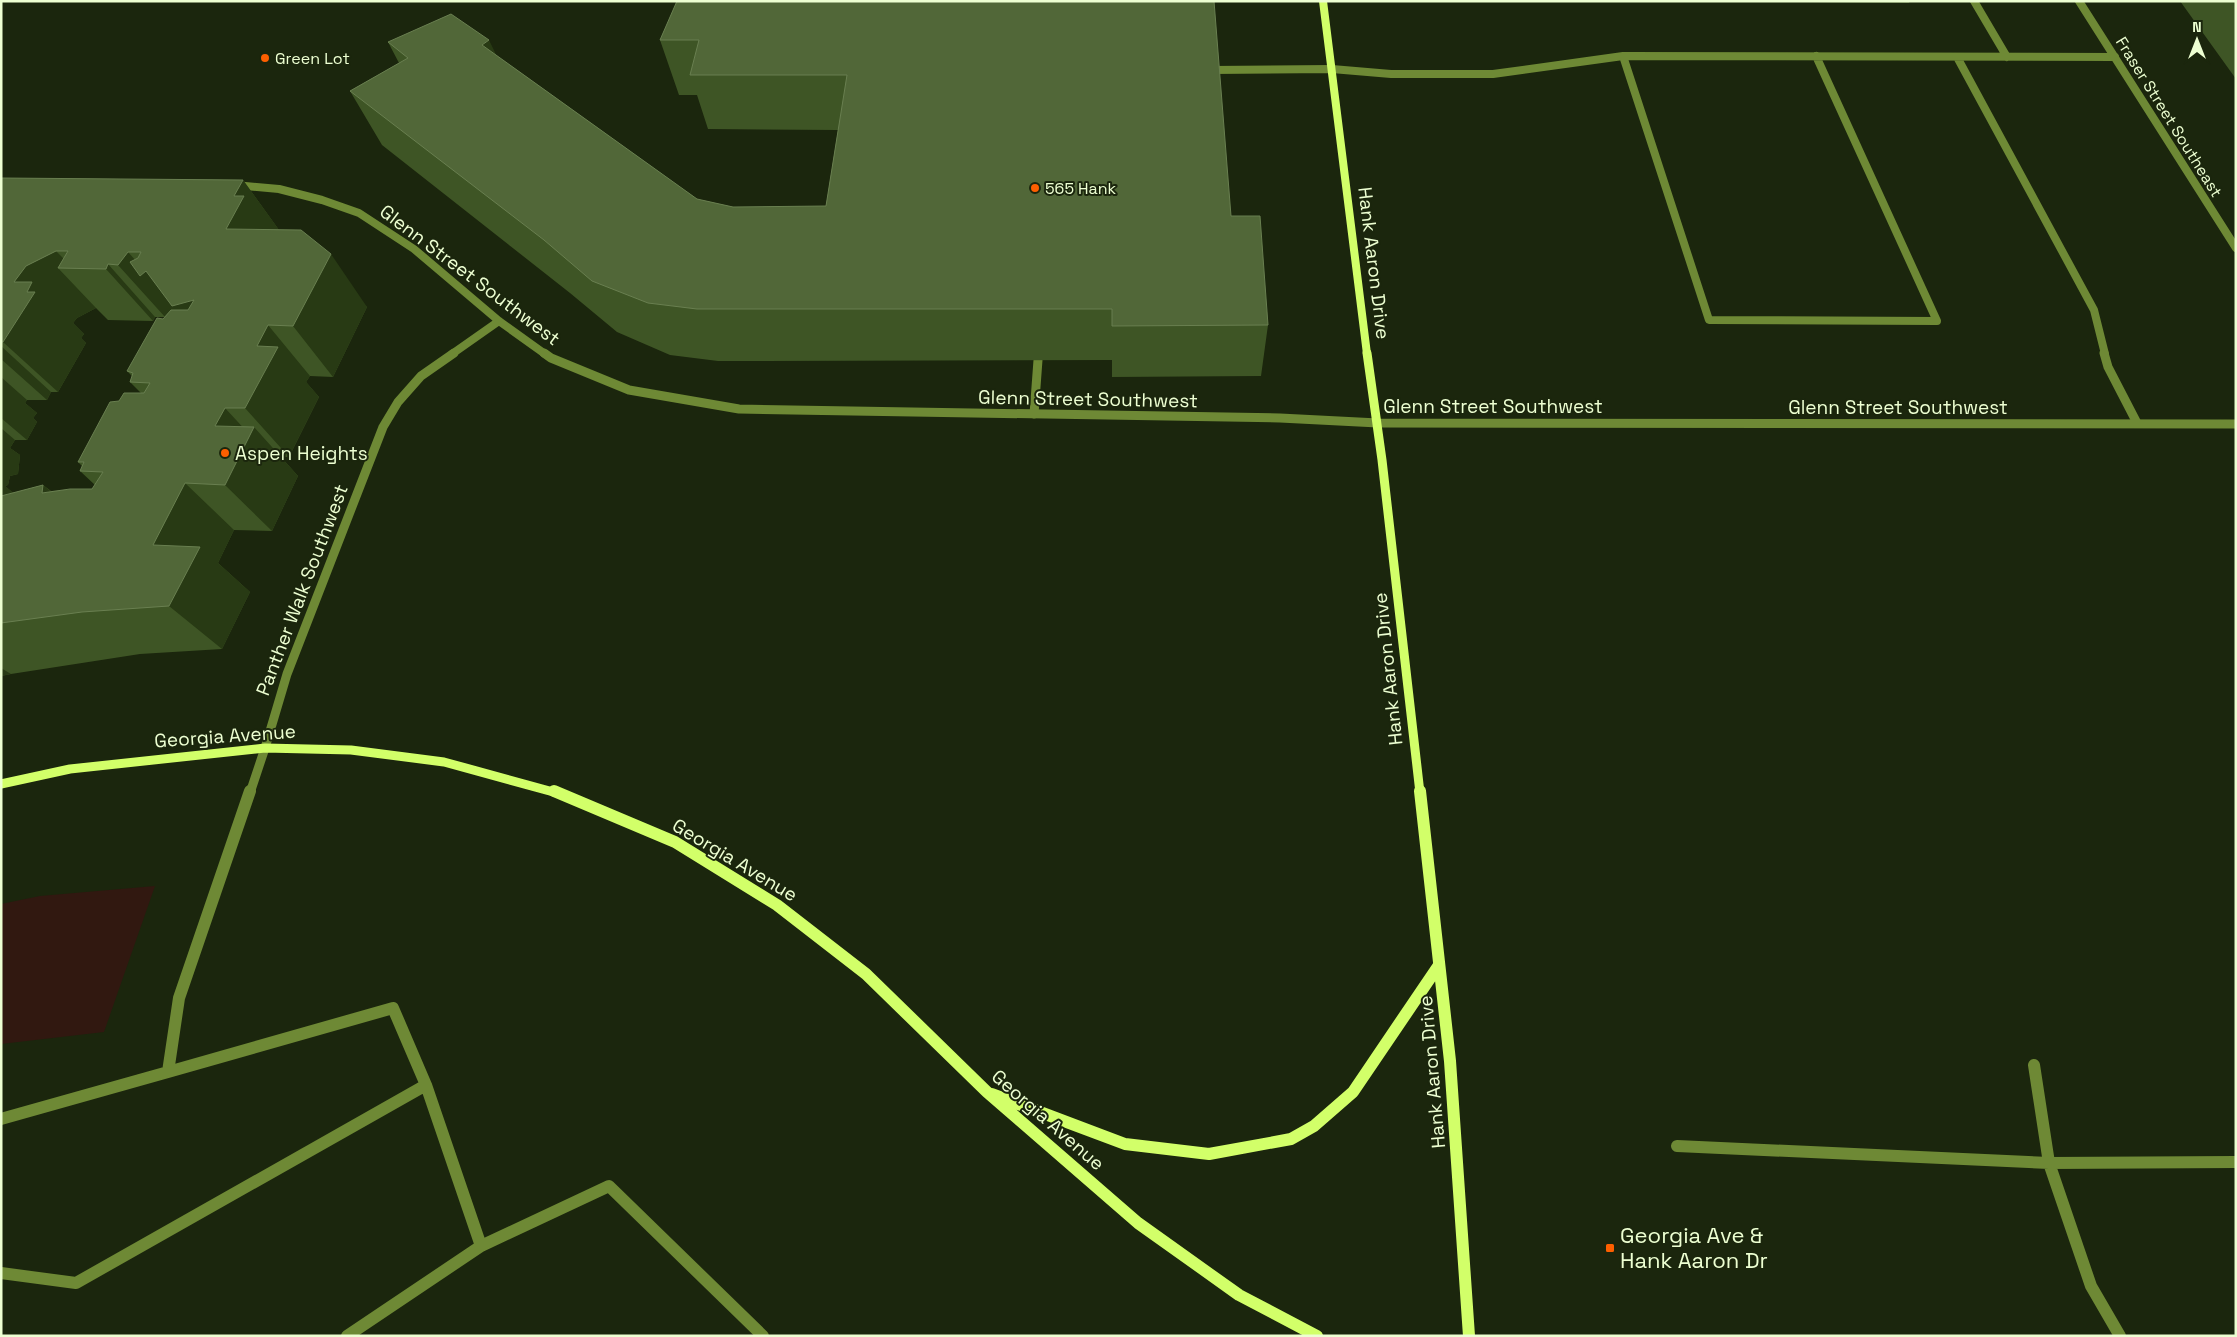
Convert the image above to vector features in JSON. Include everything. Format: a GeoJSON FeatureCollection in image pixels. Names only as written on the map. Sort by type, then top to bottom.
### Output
{"type":"FeatureCollection","features":[{"type":"Feature","properties":{"kind":"main road","name":"Hank Aaron Drive"},"geometry":{"type":"LineString","coordinates":[[1323,1],[1372,395],[1378,422],[1450,1061],[1469,1336]]}},
{"type":"Feature","properties":{"kind":"main road","name":"Georgia Avenue"},"geometry":{"type":"LineString","coordinates":[[1,784],[70,769],[265,748],[351,750],[444,762],[548,789],[675,842],[776,905],[866,974],[987,1092],[1138,1224],[1239,1294],[1317,1336]]}},
{"type":"Feature","properties":{"kind":"main road"},"geometry":{"type":"LineString","coordinates":[[987,1092],[1125,1144],[1209,1154],[1290,1139],[1314,1126],[1352,1092],[1439,964]]}},
{"type":"Feature","properties":{"kind":"street"},"geometry":{"type":"LineString","coordinates":[[1974,1],[2007,57]]}},
{"type":"Feature","properties":{"kind":"street","name":"Fraser Street Southeast"},"geometry":{"type":"LineString","coordinates":[[2079,1],[2236,248]]}},
{"type":"Feature","properties":{"kind":"street"},"geometry":{"type":"LineString","coordinates":[[1623,56],[1709,320],[1937,321],[1816,56]]}},
{"type":"Feature","properties":{"kind":"street"},"geometry":{"type":"LineString","coordinates":[[1211,70],[1332,69],[1391,74],[1493,74],[1623,56],[2115,57]]}},
{"type":"Feature","properties":{"kind":"street"},"geometry":{"type":"LineString","coordinates":[[1957,57],[2094,310],[2108,367],[2137,423]]}},
{"type":"Feature","properties":{"kind":"street","name":"Glenn Street Southwest"},"geometry":{"type":"LineString","coordinates":[[228,184],[279,189],[322,200],[359,214],[414,249],[499,321],[551,358],[629,390],[739,408],[1280,418],[1378,422],[2236,424]]}},
{"type":"Feature","properties":{"kind":"street","name":"Panther Walk Southwest"},"geometry":{"type":"LineString","coordinates":[[168,1072],[179,998],[265,748],[287,674],[383,427],[398,402],[421,376],[499,321]]}},
{"type":"Feature","properties":{"kind":"street"},"geometry":{"type":"LineString","coordinates":[[1034,414],[1038,360]]}},
{"type":"Feature","properties":{"kind":"street"},"geometry":{"type":"LineString","coordinates":[[1,1119],[394,1008],[426,1085],[481,1246]]}},
{"type":"Feature","properties":{"kind":"street"},"geometry":{"type":"LineString","coordinates":[[2034,1065],[2050,1163],[2091,1286],[2120,1336]]}},
{"type":"Feature","properties":{"kind":"street"},"geometry":{"type":"LineString","coordinates":[[1,1273],[76,1283],[426,1085]]}},
{"type":"Feature","properties":{"kind":"street"},"geometry":{"type":"LineString","coordinates":[[1677,1146],[2050,1163],[2236,1162]]}},
{"type":"Feature","properties":{"kind":"street"},"geometry":{"type":"LineString","coordinates":[[347,1336],[481,1246],[609,1186],[763,1336]]}},
{"type":"Feature","properties":{"kind":"shaded area"},"geometry":{"type":"Polygon","coordinates":[[[155,886],[104,1032],[1,1044],[1,904],[40,896],[155,886]]]}},
{"type":"Feature","properties":{"kind":"building","name":"565 Hank"},"geometry":{"type":"Polygon","coordinates":[[[677,1],[1214,1],[1231,216],[1260,216],[1268,325],[1112,326],[1112,309],[697,309],[648,303],[592,281],[544,240],[350,91],[408,58],[388,42],[451,14],[489,40],[482,45],[697,199],[733,207],[826,206],[847,75],[690,75],[699,40],[660,40],[677,1]]]}},
{"type":"Feature","properties":{"kind":"building"},"geometry":{"type":"Polygon","coordinates":[[[1,178],[243,180],[234,196],[244,196],[226,229],[301,230],[331,254],[293,326],[268,325],[257,346],[278,347],[245,408],[225,408],[215,426],[254,427],[225,485],[185,483],[153,545],[200,547],[169,606],[82,612],[1,623],[1,496],[43,485],[42,493],[70,489],[92,489],[103,472],[80,471],[84,462],[78,462],[110,402],[119,401],[124,393],[144,393],[150,383],[130,382],[133,373],[127,371],[157,318],[163,319],[171,310],[188,310],[194,300],[172,306],[146,271],[140,276],[130,262],[138,258],[141,252],[128,252],[118,265],[108,264],[106,269],[58,268],[68,251],[56,251],[26,266],[14,282],[32,282],[27,292],[35,292],[3,342],[1,342],[1,178]]]}},
{"type":"Feature","properties":{"kind":"place","name":"Green Lot"},"geometry":{"type":"Point","coordinates":[265,58]}},
{"type":"Feature","properties":{"kind":"place","name":"565 Hank"},"geometry":{"type":"Point","coordinates":[1035,188]}},
{"type":"Feature","properties":{"kind":"place","name":"Aspen Heights"},"geometry":{"type":"Point","coordinates":[225,453]}},
{"type":"Feature","properties":{"kind":"place","name":"Georgia Ave & Hank Aaron Dr"},"geometry":{"type":"Point","coordinates":[1610,1248]}}]}
